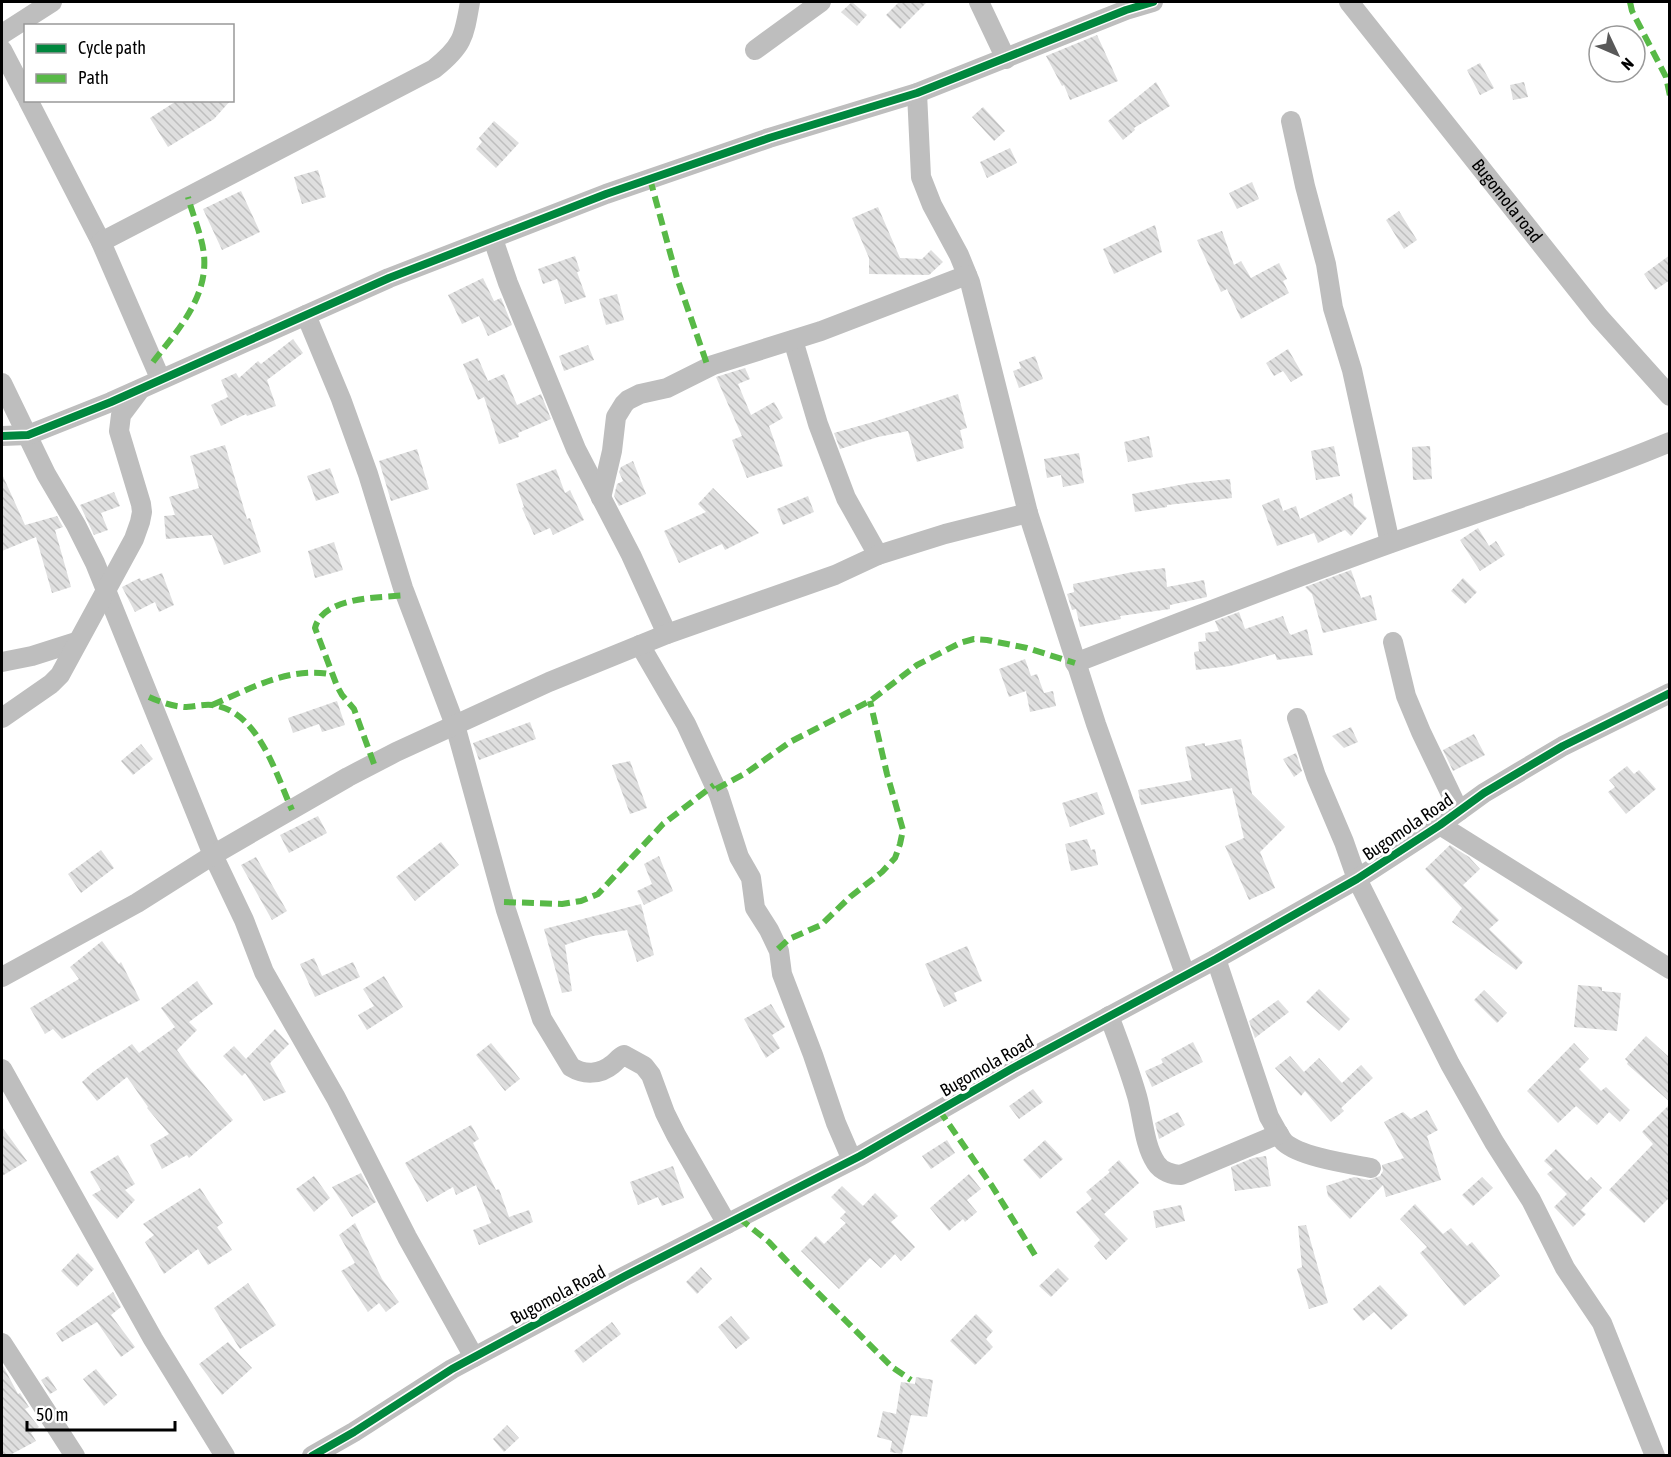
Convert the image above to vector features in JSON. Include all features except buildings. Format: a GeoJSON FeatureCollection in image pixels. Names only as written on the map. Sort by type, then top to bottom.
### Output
{"type":"FeatureCollection","features":[{"type":"Feature","properties":{"kind":"street"},"geometry":{"type":"LineString","coordinates":[[2,34],[52,2]]}},
{"type":"Feature","properties":{"kind":"street"},"geometry":{"type":"LineString","coordinates":[[101,242],[434,69],[446,60],[460,44],[466,27],[470,2]]}},
{"type":"Feature","properties":{"kind":"street"},"geometry":{"type":"LineString","coordinates":[[755,50],[821,2]]}},
{"type":"Feature","properties":{"kind":"street"},"geometry":{"type":"LineString","coordinates":[[979,2],[1006,59]]}},
{"type":"Feature","properties":{"kind":"street"},"geometry":{"type":"LineString","coordinates":[[2,436],[28,435],[111,402],[151,382],[389,278],[606,194],[769,138],[916,93],[1126,10],[1153,2]]}},
{"type":"Feature","properties":{"kind":"street","name":"Bugomola road"},"geometry":{"type":"LineString","coordinates":[[1349,2],[1599,317],[1670,396]]}},
{"type":"Feature","properties":{"kind":"street"},"geometry":{"type":"LineString","coordinates":[[2,50],[24,92]]}},
{"type":"Feature","properties":{"kind":"street"},"geometry":{"type":"LineString","coordinates":[[916,93],[921,177],[967,275],[979,314],[1028,513],[1075,663],[1185,974]]}},
{"type":"Feature","properties":{"kind":"street"},"geometry":{"type":"LineString","coordinates":[[29,102],[101,242],[151,382]]}},
{"type":"Feature","properties":{"kind":"street"},"geometry":{"type":"LineString","coordinates":[[1291,121],[1305,186],[1326,264],[1333,308],[1352,370],[1390,543]]}},
{"type":"Feature","properties":{"kind":"street"},"geometry":{"type":"LineString","coordinates":[[493,238],[508,283],[576,449],[631,555],[667,634]]}},
{"type":"Feature","properties":{"kind":"street"},"geometry":{"type":"LineString","coordinates":[[601,498],[612,451],[616,417],[624,404],[640,394],[667,388],[713,365],[793,340],[967,275]]}},
{"type":"Feature","properties":{"kind":"street"},"geometry":{"type":"LineString","coordinates":[[306,315],[345,409],[404,588],[456,725],[506,910],[542,1019],[571,1067],[576,1070],[592,1073],[609,1067],[624,1055],[637,1061],[648,1071],[676,1135],[727,1224]]}},
{"type":"Feature","properties":{"kind":"street"},"geometry":{"type":"LineString","coordinates":[[793,340],[818,424],[846,498],[878,555]]}},
{"type":"Feature","properties":{"kind":"street"},"geometry":{"type":"LineString","coordinates":[[2,718],[56,680],[134,539],[142,512],[119,431],[119,421],[121,415],[151,382]]}},
{"type":"Feature","properties":{"kind":"street"},"geometry":{"type":"LineString","coordinates":[[2,383],[46,474],[95,563],[213,855],[264,972],[336,1098],[407,1237],[474,1357]]}},
{"type":"Feature","properties":{"kind":"street"},"geometry":{"type":"LineString","coordinates":[[1075,663],[1390,543],[1554,488],[1670,442]]}},
{"type":"Feature","properties":{"kind":"street"},"geometry":{"type":"LineString","coordinates":[[2,977],[137,903],[213,855],[348,777],[549,682],[667,634],[817,582],[878,555],[945,534],[1028,513]]}},
{"type":"Feature","properties":{"kind":"street"},"geometry":{"type":"LineString","coordinates":[[2,662],[32,656],[76,642]]}},
{"type":"Feature","properties":{"kind":"street"},"geometry":{"type":"LineString","coordinates":[[1393,642],[1406,696],[1420,732],[1459,811]]}},
{"type":"Feature","properties":{"kind":"street"},"geometry":{"type":"LineString","coordinates":[[640,645],[686,724],[719,795],[739,857],[751,878],[755,908],[769,930],[778,951],[782,974],[813,1054],[836,1123],[852,1160]]}},
{"type":"Feature","properties":{"kind":"street","name":"Bugomola Road"},"geometry":{"type":"LineString","coordinates":[[312,1455],[474,1357],[852,1160],[1012,1068],[1357,879],[1440,825],[1484,793],[1563,746],[1670,693]]}},
{"type":"Feature","properties":{"kind":"street"},"geometry":{"type":"LineString","coordinates":[[1297,718],[1316,776],[1357,879],[1450,1064],[1494,1142],[1531,1200],[1565,1268],[1602,1323],[1655,1455]]}},
{"type":"Feature","properties":{"kind":"street"},"geometry":{"type":"LineString","coordinates":[[1440,825],[1670,969]]}},
{"type":"Feature","properties":{"kind":"street"},"geometry":{"type":"LineString","coordinates":[[1216,958],[1269,1117],[1279,1134],[1286,1143],[1308,1153],[1371,1168]]}},
{"type":"Feature","properties":{"kind":"street"},"geometry":{"type":"LineString","coordinates":[[1109,1016],[1137,1096],[1148,1144],[1156,1164],[1163,1169],[1172,1174],[1181,1175],[1279,1134]]}},
{"type":"Feature","properties":{"kind":"street"},"geometry":{"type":"LineString","coordinates":[[2,1069],[153,1340],[225,1455]]}},
{"type":"Feature","properties":{"kind":"street"},"geometry":{"type":"LineString","coordinates":[[2,1343],[75,1455]]}},
{"type":"Feature","properties":{"kind":"marked path"},"geometry":{"type":"LineString","coordinates":[[1630,2],[1632,11],[1666,77],[1670,96]]}},
{"type":"Feature","properties":{"kind":"marked path"},"geometry":{"type":"LineString","coordinates":[[650,179],[677,278],[708,367]]}},
{"type":"Feature","properties":{"kind":"marked path"},"geometry":{"type":"LineString","coordinates":[[153,362],[181,326],[201,286],[204,271],[203,248],[188,197]]}},
{"type":"Feature","properties":{"kind":"marked path"},"geometry":{"type":"LineString","coordinates":[[374,764],[354,709],[337,686],[315,628],[320,618],[340,604],[368,598],[406,595]]}},
{"type":"Feature","properties":{"kind":"marked path"},"geometry":{"type":"LineString","coordinates":[[716,789],[746,773],[790,742],[870,701],[917,665],[960,643],[974,639],[987,640],[1027,648],[1075,663]]}},
{"type":"Feature","properties":{"kind":"marked path"},"geometry":{"type":"LineString","coordinates":[[212,705],[271,680],[287,676],[302,673],[334,675]]}},
{"type":"Feature","properties":{"kind":"marked path"},"geometry":{"type":"LineString","coordinates":[[149,697],[166,704],[187,707],[212,705],[228,709],[242,718],[272,762],[292,810]]}},
{"type":"Feature","properties":{"kind":"marked path"},"geometry":{"type":"LineString","coordinates":[[778,949],[789,939],[821,925],[895,858],[903,830],[870,701]]}},
{"type":"Feature","properties":{"kind":"marked path"},"geometry":{"type":"LineString","coordinates":[[504,902],[562,904],[581,901],[598,894],[663,824],[714,785]]}},
{"type":"Feature","properties":{"kind":"marked path"},"geometry":{"type":"LineString","coordinates":[[939,1110],[992,1186],[1035,1255]]}},
{"type":"Feature","properties":{"kind":"marked path"},"geometry":{"type":"LineString","coordinates":[[739,1218],[769,1242],[892,1367],[911,1380]]}},
{"type":"Feature","properties":{"kind":"cycle path"},"geometry":{"type":"LineString","coordinates":[[2,436],[28,435],[111,402],[389,278],[606,194],[769,138],[917,93],[1126,10],[1153,2]]}},
{"type":"Feature","properties":{"kind":"cycle path"},"geometry":{"type":"LineString","coordinates":[[312,1456],[452,1369],[625,1276],[860,1156],[1013,1068],[1216,959],[1357,879],[1440,825],[1484,793],[1563,746],[1670,693]]}}]}
